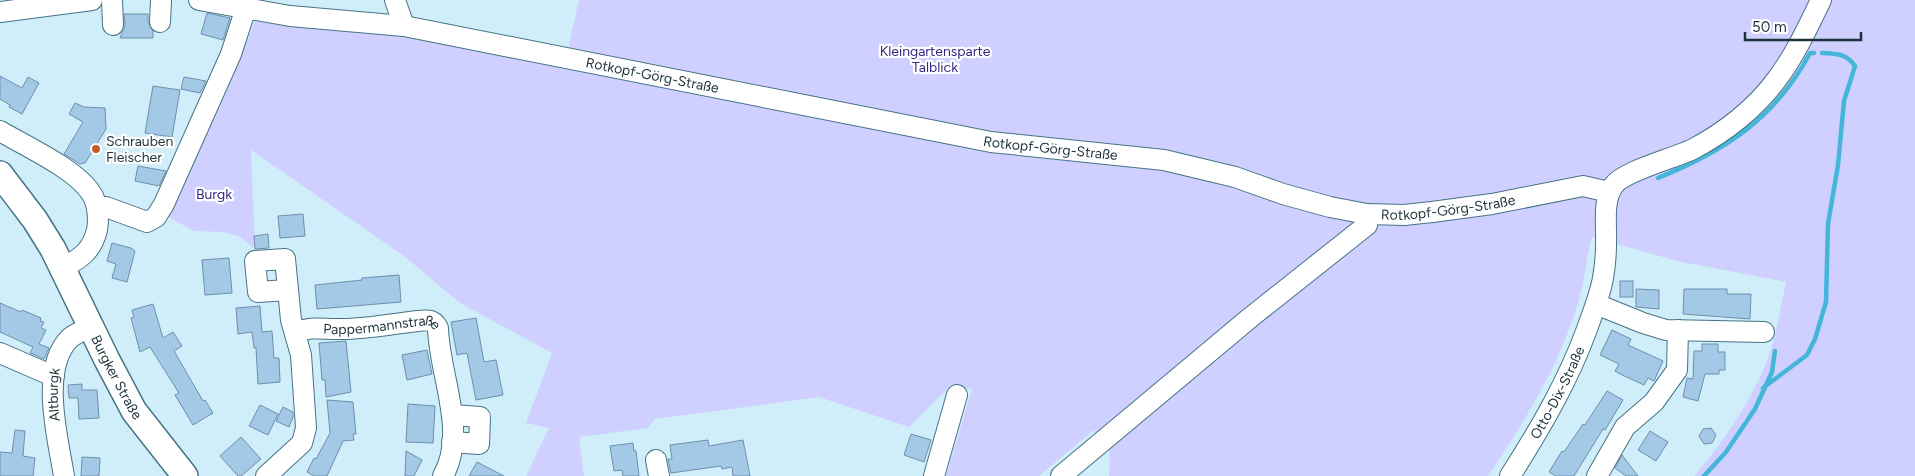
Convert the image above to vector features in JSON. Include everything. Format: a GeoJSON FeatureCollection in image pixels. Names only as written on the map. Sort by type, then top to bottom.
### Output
{"type":"FeatureCollection","features":[{"type":"Feature","properties":{"kind":"main road","name":"Burgker Straße"},"geometry":{"type":"LineString","coordinates":[[0,174],[35,220],[62,268],[134,411],[185,476]]}},
{"type":"Feature","properties":{"kind":"street"},"geometry":{"type":"LineString","coordinates":[[0,12],[92,0]]}},
{"type":"Feature","properties":{"kind":"street"},"geometry":{"type":"LineString","coordinates":[[112,0],[113,25]]}},
{"type":"Feature","properties":{"kind":"street"},"geometry":{"type":"LineString","coordinates":[[160,22],[161,0]]}},
{"type":"Feature","properties":{"kind":"street","name":"Rotkopf-Görg-Straße"},"geometry":{"type":"LineString","coordinates":[[199,0],[290,16],[457,31],[991,142],[1164,160],[1235,177],[1311,202],[1368,214],[1423,213],[1492,204],[1583,186],[1609,192]]}},
{"type":"Feature","properties":{"kind":"street"},"geometry":{"type":"LineString","coordinates":[[395,0],[404,26]]}},
{"type":"Feature","properties":{"kind":"street"},"geometry":{"type":"LineString","coordinates":[[1609,192],[1615,183],[1628,176],[1700,145],[1728,127],[1756,103],[1776,80],[1794,54],[1821,0]]}},
{"type":"Feature","properties":{"kind":"street"},"geometry":{"type":"LineString","coordinates":[[97,208],[106,207],[147,222],[156,217],[164,204],[231,54],[243,17],[243,9]]}},
{"type":"Feature","properties":{"kind":"street"},"geometry":{"type":"LineString","coordinates":[[0,131],[78,178],[92,194],[97,208],[98,223],[92,243],[82,257],[62,268]]}},
{"type":"Feature","properties":{"kind":"street","name":"Otto-Dix-Straße"},"geometry":{"type":"LineString","coordinates":[[1510,476],[1560,393],[1579,352],[1596,304],[1603,278],[1606,244],[1606,208],[1609,192]]}},
{"type":"Feature","properties":{"kind":"street"},"geometry":{"type":"LineString","coordinates":[[1061,476],[1251,317],[1367,225],[1368,214]]}},
{"type":"Feature","properties":{"kind":"street"},"geometry":{"type":"LineString","coordinates":[[266,476],[302,443],[306,428],[301,355],[291,320],[287,290]]}},
{"type":"Feature","properties":{"kind":"street"},"geometry":{"type":"LineString","coordinates":[[1596,304],[1666,330],[1764,332]]}},
{"type":"Feature","properties":{"kind":"street","name":"Pappermannstraße"},"geometry":{"type":"LineString","coordinates":[[295,334],[304,329],[319,327],[336,329],[430,320],[435,322],[438,328],[452,415],[450,459],[443,476]]}},
{"type":"Feature","properties":{"kind":"street","name":"Altburgk"},"geometry":{"type":"LineString","coordinates":[[64,476],[56,428],[54,375],[62,348],[71,338],[91,327]]}},
{"type":"Feature","properties":{"kind":"street"},"geometry":{"type":"LineString","coordinates":[[1597,476],[1625,427],[1654,402],[1677,370],[1678,330]]}},
{"type":"Feature","properties":{"kind":"street"},"geometry":{"type":"LineString","coordinates":[[0,353],[54,375]]}},
{"type":"Feature","properties":{"kind":"street"},"geometry":{"type":"LineString","coordinates":[[934,476],[957,395]]}},
{"type":"Feature","properties":{"kind":"street"},"geometry":{"type":"LineString","coordinates":[[452,415],[480,417],[478,444],[452,442]]}},
{"type":"Feature","properties":{"kind":"green space"},"geometry":{"type":"Polygon","coordinates":[[[579,0],[1915,0],[1915,476],[1694,476],[1728,432],[1757,383],[1765,366],[1778,324],[1786,282],[1677,261],[1592,237],[1579,300],[1552,370],[1528,413],[1488,476],[1109,476],[1110,452],[1094,430],[1039,476],[946,476],[972,389],[951,385],[909,427],[819,397],[655,419],[648,428],[579,437],[584,476],[526,476],[549,428],[526,423],[552,353],[460,303],[404,256],[251,150],[255,249],[239,236],[222,232],[194,231],[163,214],[212,123],[262,5],[432,22],[568,49],[579,0]]]}},
{"type":"Feature","properties":{"kind":"building"},"geometry":{"type":"Polygon","coordinates":[[[207,13],[230,18],[223,40],[201,34],[207,13]]]}},
{"type":"Feature","properties":{"kind":"building"},"geometry":{"type":"Polygon","coordinates":[[[124,14],[148,14],[148,22],[153,31],[153,38],[120,38],[125,25],[124,14]]]}},
{"type":"Feature","properties":{"kind":"building"},"geometry":{"type":"Polygon","coordinates":[[[0,76],[22,88],[28,77],[39,83],[22,114],[9,107],[10,105],[0,99],[0,76]]]}},
{"type":"Feature","properties":{"kind":"building"},"geometry":{"type":"Polygon","coordinates":[[[184,77],[206,81],[200,93],[181,89],[184,77]]]}},
{"type":"Feature","properties":{"kind":"building"},"geometry":{"type":"Polygon","coordinates":[[[153,86],[180,90],[172,137],[145,133],[153,86]]]}},
{"type":"Feature","properties":{"kind":"building"},"geometry":{"type":"Polygon","coordinates":[[[75,103],[84,107],[105,108],[106,129],[85,163],[80,164],[64,154],[83,122],[69,114],[75,103]]]}},
{"type":"Feature","properties":{"kind":"building"},"geometry":{"type":"Polygon","coordinates":[[[138,166],[166,171],[159,186],[135,181],[138,166]]]}},
{"type":"Feature","properties":{"kind":"building"},"geometry":{"type":"Polygon","coordinates":[[[303,214],[305,236],[280,238],[278,216],[303,214]]]}},
{"type":"Feature","properties":{"kind":"building"},"geometry":{"type":"Polygon","coordinates":[[[268,234],[269,248],[255,249],[254,236],[268,234]]]}},
{"type":"Feature","properties":{"kind":"building"},"geometry":{"type":"Polygon","coordinates":[[[112,243],[131,248],[135,251],[127,282],[112,278],[116,264],[107,261],[112,243]]]}},
{"type":"Feature","properties":{"kind":"building"},"geometry":{"type":"Polygon","coordinates":[[[229,258],[232,293],[205,295],[202,260],[229,258]]]}},
{"type":"Feature","properties":{"kind":"building"},"geometry":{"type":"Polygon","coordinates":[[[399,275],[401,302],[317,309],[315,285],[399,275]]]}},
{"type":"Feature","properties":{"kind":"building"},"geometry":{"type":"Polygon","coordinates":[[[1620,281],[1633,281],[1633,297],[1620,297],[1620,281]]]}},
{"type":"Feature","properties":{"kind":"building"},"geometry":{"type":"Polygon","coordinates":[[[1636,289],[1659,290],[1659,309],[1636,307],[1636,289]]]}},
{"type":"Feature","properties":{"kind":"building"},"geometry":{"type":"Polygon","coordinates":[[[1684,289],[1727,289],[1727,294],[1751,294],[1750,319],[1683,314],[1684,289]]]}},
{"type":"Feature","properties":{"kind":"building"},"geometry":{"type":"Polygon","coordinates":[[[0,303],[41,318],[40,321],[44,322],[41,328],[46,330],[39,344],[49,348],[44,359],[30,353],[33,347],[0,332],[0,303]]]}},
{"type":"Feature","properties":{"kind":"building"},"geometry":{"type":"Polygon","coordinates":[[[153,304],[163,338],[173,332],[182,346],[174,351],[203,401],[205,400],[213,413],[193,425],[175,395],[179,393],[150,347],[140,352],[131,318],[134,317],[132,310],[153,304]]]}},
{"type":"Feature","properties":{"kind":"building"},"geometry":{"type":"Polygon","coordinates":[[[260,306],[262,332],[272,331],[274,358],[279,358],[280,382],[258,384],[256,348],[254,348],[252,332],[238,334],[236,308],[260,306]]]}},
{"type":"Feature","properties":{"kind":"building"},"geometry":{"type":"Polygon","coordinates":[[[476,318],[484,362],[496,360],[503,395],[476,400],[467,353],[457,355],[451,322],[476,318]]]}},
{"type":"Feature","properties":{"kind":"building"},"geometry":{"type":"Polygon","coordinates":[[[1612,330],[1631,339],[1628,345],[1663,361],[1654,381],[1648,378],[1644,385],[1618,373],[1615,371],[1619,364],[1600,355],[1612,330]]]}},
{"type":"Feature","properties":{"kind":"building"},"geometry":{"type":"Polygon","coordinates":[[[346,341],[351,392],[326,397],[325,380],[322,380],[319,343],[346,341]]]}},
{"type":"Feature","properties":{"kind":"building"},"geometry":{"type":"Polygon","coordinates":[[[1702,344],[1718,344],[1718,352],[1725,352],[1725,370],[1719,370],[1719,374],[1705,374],[1698,401],[1683,397],[1687,378],[1693,379],[1694,351],[1702,351],[1702,344]]]}},
{"type":"Feature","properties":{"kind":"building"},"geometry":{"type":"Polygon","coordinates":[[[427,350],[432,374],[407,380],[402,355],[427,350]]]}},
{"type":"Feature","properties":{"kind":"building"},"geometry":{"type":"Polygon","coordinates":[[[82,384],[82,390],[97,390],[99,418],[79,419],[78,398],[69,398],[68,385],[82,384]]]}},
{"type":"Feature","properties":{"kind":"building"},"geometry":{"type":"Polygon","coordinates":[[[1607,391],[1623,400],[1574,476],[1556,476],[1549,472],[1562,451],[1564,452],[1583,424],[1585,425],[1607,391]]]}},
{"type":"Feature","properties":{"kind":"building"},"geometry":{"type":"Polygon","coordinates":[[[327,400],[353,402],[356,434],[353,434],[354,440],[343,441],[327,476],[314,476],[307,472],[330,433],[327,400]]]}},
{"type":"Feature","properties":{"kind":"building"},"geometry":{"type":"Polygon","coordinates":[[[408,404],[435,406],[433,443],[406,442],[408,404]]]}},
{"type":"Feature","properties":{"kind":"building"},"geometry":{"type":"Polygon","coordinates":[[[260,405],[278,414],[268,435],[249,426],[260,405]]]}},
{"type":"Feature","properties":{"kind":"building"},"geometry":{"type":"Polygon","coordinates":[[[283,407],[293,412],[289,427],[276,421],[283,407]]]}},
{"type":"Feature","properties":{"kind":"building"},"geometry":{"type":"Polygon","coordinates":[[[1711,428],[1716,435],[1712,443],[1704,444],[1699,436],[1703,429],[1711,428]]]}},
{"type":"Feature","properties":{"kind":"building"},"geometry":{"type":"Polygon","coordinates":[[[15,430],[25,431],[23,456],[35,458],[33,476],[0,476],[0,452],[12,453],[15,430]]]}},
{"type":"Feature","properties":{"kind":"building"},"geometry":{"type":"Polygon","coordinates":[[[1650,431],[1668,442],[1656,461],[1638,450],[1650,431]]]}},
{"type":"Feature","properties":{"kind":"building"},"geometry":{"type":"Polygon","coordinates":[[[911,434],[931,440],[924,462],[904,455],[911,434]]]}},
{"type":"Feature","properties":{"kind":"building"},"geometry":{"type":"Polygon","coordinates":[[[241,437],[261,459],[241,476],[238,476],[220,456],[241,437]]]}},
{"type":"Feature","properties":{"kind":"building"},"geometry":{"type":"Polygon","coordinates":[[[708,440],[709,446],[743,440],[750,476],[733,476],[732,467],[722,469],[721,466],[671,473],[668,459],[672,459],[670,445],[708,440]]]}},
{"type":"Feature","properties":{"kind":"building"},"geometry":{"type":"Polygon","coordinates":[[[633,443],[634,451],[636,451],[639,476],[623,476],[622,470],[614,471],[610,446],[633,443]]]}},
{"type":"Feature","properties":{"kind":"building"},"geometry":{"type":"Polygon","coordinates":[[[406,451],[422,460],[414,476],[405,476],[406,451]]]}},
{"type":"Feature","properties":{"kind":"building"},"geometry":{"type":"Polygon","coordinates":[[[1622,455],[1638,476],[1626,476],[1615,468],[1622,455]]]}},
{"type":"Feature","properties":{"kind":"building"},"geometry":{"type":"Polygon","coordinates":[[[82,457],[100,458],[99,476],[81,476],[82,457]]]}},
{"type":"Feature","properties":{"kind":"building"},"geometry":{"type":"Polygon","coordinates":[[[477,462],[504,476],[469,476],[477,462]]]}},
{"type":"Feature","properties":{"kind":"waterway"},"geometry":{"type":"LineString","coordinates":[[1658,178],[1705,156],[1746,130],[1781,97],[1810,53],[1814,53]]}},
{"type":"Feature","properties":{"kind":"waterway"},"geometry":{"type":"LineString","coordinates":[[1763,388],[1807,355],[1815,339],[1826,302],[1828,224],[1838,165],[1844,101],[1855,66],[1845,56],[1822,53]]}},
{"type":"Feature","properties":{"kind":"waterway"},"geometry":{"type":"LineString","coordinates":[[1704,476],[1726,452],[1755,409],[1772,372],[1775,351]]}},
{"type":"Feature","properties":{"kind":"place","name":"Schrauben Fleischer"},"geometry":{"type":"Point","coordinates":[96,149]}},
{"type":"Feature","properties":{"kind":"park label","name":"Kleingartensparte Talblick"},"geometry":{"type":"Point","coordinates":[935,59]}},
{"type":"Feature","properties":{"kind":"park label","name":"Burgk"},"geometry":{"type":"Point","coordinates":[214,194]}}]}
